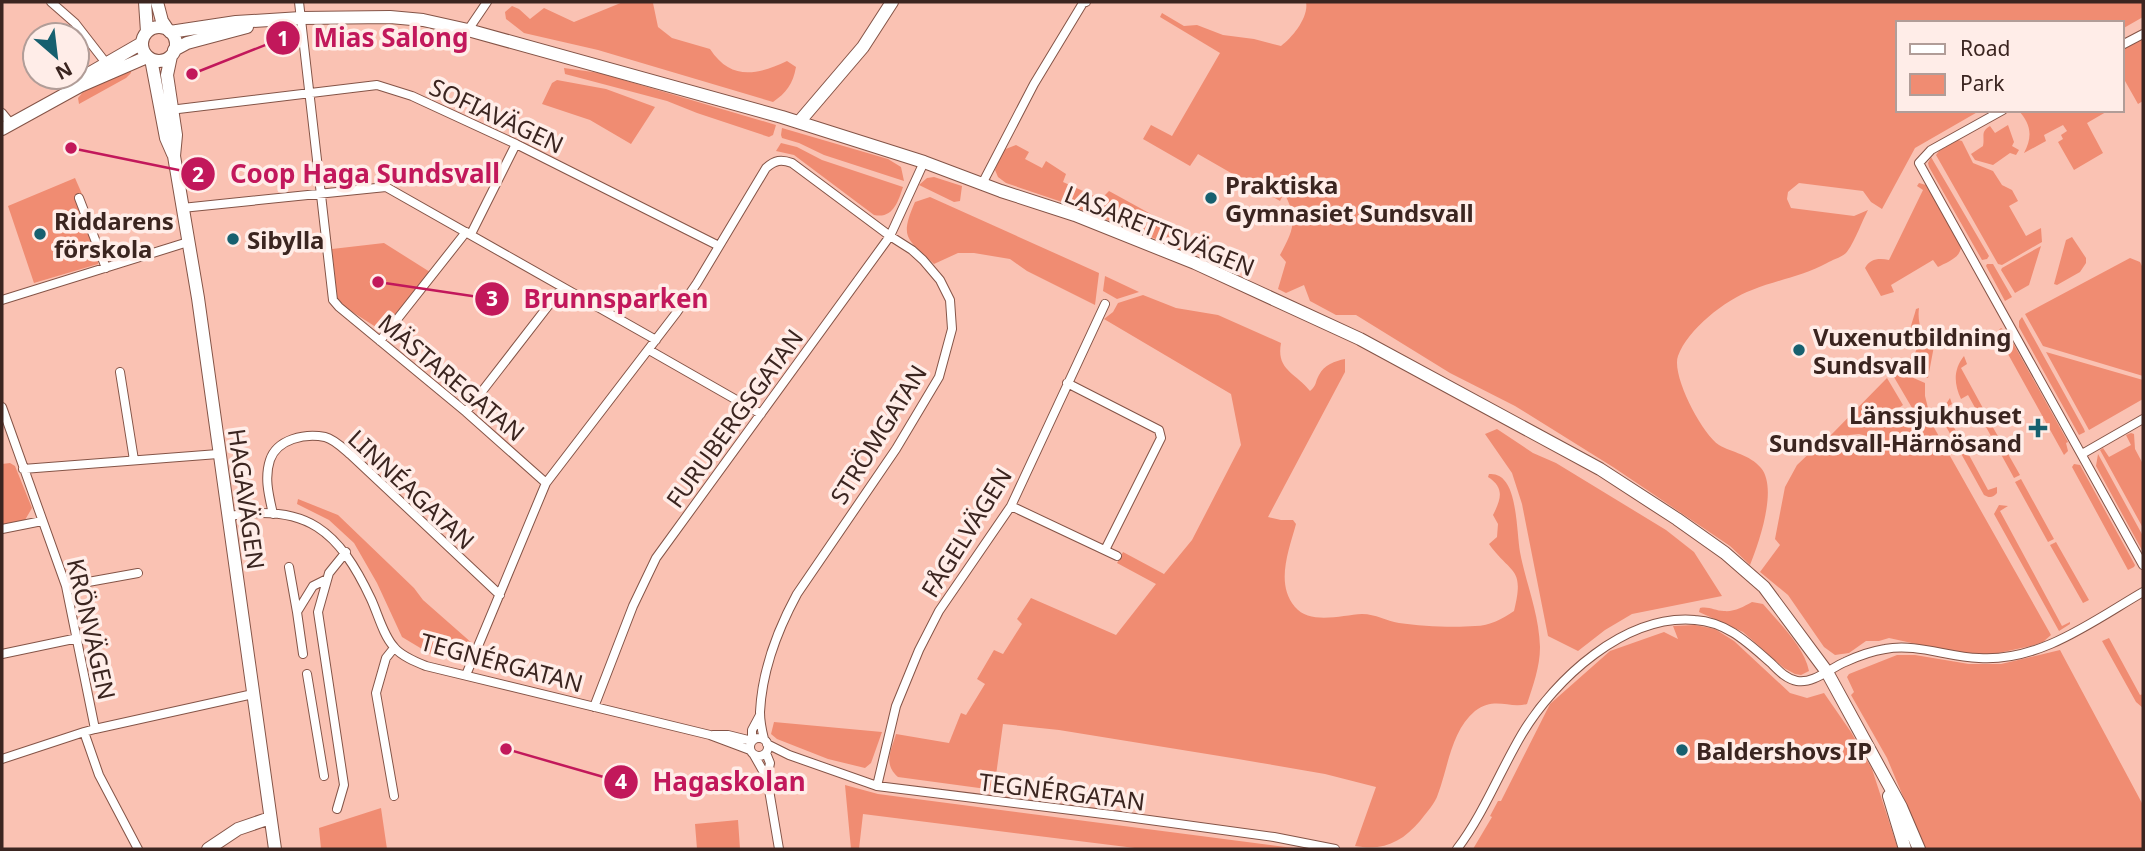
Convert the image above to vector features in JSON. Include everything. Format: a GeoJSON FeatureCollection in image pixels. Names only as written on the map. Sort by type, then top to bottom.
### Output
{"type":"FeatureCollection","features":[{"type":"Feature","properties":{"kind":"street"},"geometry":{"type":"LineString","coordinates":[[51,2],[75,23],[106,63]]}},
{"type":"Feature","properties":{"kind":"street"},"geometry":{"type":"LineString","coordinates":[[145,2],[144,38],[149,58]]}},
{"type":"Feature","properties":{"kind":"street"},"geometry":{"type":"LineString","coordinates":[[91,82],[149,58],[162,61],[173,53],[175,41],[162,21],[157,2]]}},
{"type":"Feature","properties":{"kind":"street"},"geometry":{"type":"LineString","coordinates":[[299,2],[321,192]]}},
{"type":"Feature","properties":{"kind":"street"},"geometry":{"type":"LineString","coordinates":[[468,30],[487,2]]}},
{"type":"Feature","properties":{"kind":"street"},"geometry":{"type":"LineString","coordinates":[[799,122],[863,47],[892,2]]}},
{"type":"Feature","properties":{"kind":"street"},"geometry":{"type":"LineString","coordinates":[[982,184],[1034,84],[1086,2]]}},
{"type":"Feature","properties":{"kind":"street","name":"LASARETTSVÄGEN"},"geometry":{"type":"LineString","coordinates":[[169,31],[236,22],[390,17],[423,20],[468,30],[799,122],[924,162],[1075,215],[1195,263],[1360,339],[1600,470],[1677,519],[1735,561],[1764,587],[1827,672],[1901,807],[1919,849]]}},
{"type":"Feature","properties":{"kind":"street","name":"LASARETTSVÄGEN"},"geometry":{"type":"LineString","coordinates":[[173,53],[187,43],[260,22]]}},
{"type":"Feature","properties":{"kind":"street"},"geometry":{"type":"LineString","coordinates":[[91,72],[157,28],[169,31]]}},
{"type":"Feature","properties":{"kind":"street"},"geometry":{"type":"LineString","coordinates":[[2124,44],[2143,34]]}},
{"type":"Feature","properties":{"kind":"street","name":"HAGAVÄGEN"},"geometry":{"type":"LineString","coordinates":[[173,53],[167,75],[166,138],[174,156],[188,242],[275,849]]}},
{"type":"Feature","properties":{"kind":"street","name":"HAGAVÄGEN"},"geometry":{"type":"LineString","coordinates":[[149,58],[166,111]]}},
{"type":"Feature","properties":{"kind":"street","name":"SOFIAVÄGEN"},"geometry":{"type":"LineString","coordinates":[[166,111],[377,85],[412,96],[516,144],[719,246]]}},
{"type":"Feature","properties":{"kind":"street"},"geometry":{"type":"LineString","coordinates":[[2,113],[6,127],[71,91]]}},
{"type":"Feature","properties":{"kind":"street"},"geometry":{"type":"LineString","coordinates":[[1999,112],[1931,150],[1919,163],[2143,565]]}},
{"type":"Feature","properties":{"kind":"street"},"geometry":{"type":"LineString","coordinates":[[380,341],[468,233],[516,144]]}},
{"type":"Feature","properties":{"kind":"street","name":"STRÖMGATAN"},"geometry":{"type":"LineString","coordinates":[[719,246],[766,168],[774,161],[784,160],[792,163],[912,250],[940,281],[950,300],[952,329],[939,377],[895,449],[797,594],[786,613],[768,668],[760,715],[752,730],[752,749],[767,778],[779,849]]}},
{"type":"Feature","properties":{"kind":"street","name":"FURUBERGSGATAN"},"geometry":{"type":"LineString","coordinates":[[594,707],[650,569],[890,236],[924,162]]}},
{"type":"Feature","properties":{"kind":"street"},"geometry":{"type":"LineString","coordinates":[[182,208],[386,187],[656,340]]}},
{"type":"Feature","properties":{"kind":"street","name":"MÄSTAREGATAN"},"geometry":{"type":"LineString","coordinates":[[321,192],[333,299],[339,307],[466,412],[546,483]]}},
{"type":"Feature","properties":{"kind":"street"},"geometry":{"type":"LineString","coordinates":[[79,198],[106,268]]}},
{"type":"Feature","properties":{"kind":"street"},"geometry":{"type":"LineString","coordinates":[[2,299],[188,242]]}},
{"type":"Feature","properties":{"kind":"street"},"geometry":{"type":"LineString","coordinates":[[466,675],[546,483],[649,350],[697,284],[719,246]]}},
{"type":"Feature","properties":{"kind":"street"},"geometry":{"type":"LineString","coordinates":[[466,412],[562,288]]}},
{"type":"Feature","properties":{"kind":"street","name":"FÅGELVÄGEN"},"geometry":{"type":"LineString","coordinates":[[877,786],[895,706],[919,650],[939,611],[1010,506],[1105,304]]}},
{"type":"Feature","properties":{"kind":"street"},"geometry":{"type":"LineString","coordinates":[[649,350],[761,414]]}},
{"type":"Feature","properties":{"kind":"street"},"geometry":{"type":"LineString","coordinates":[[120,372],[134,460]]}},
{"type":"Feature","properties":{"kind":"street"},"geometry":{"type":"LineString","coordinates":[[1068,383],[1159,430],[1161,438],[1105,550]]}},
{"type":"Feature","properties":{"kind":"street","name":"KRÖNVÄGEN"},"geometry":{"type":"LineString","coordinates":[[2,407],[66,586],[94,729],[84,732],[99,775],[138,849]]}},
{"type":"Feature","properties":{"kind":"street"},"geometry":{"type":"LineString","coordinates":[[2082,454],[2143,419]]}},
{"type":"Feature","properties":{"kind":"street","name":"LINNÉAGATAN"},"geometry":{"type":"LineString","coordinates":[[273,514],[267,477],[270,458],[284,441],[306,436],[326,437],[351,455],[500,595]]}},
{"type":"Feature","properties":{"kind":"street"},"geometry":{"type":"LineString","coordinates":[[23,469],[218,454]]}},
{"type":"Feature","properties":{"kind":"street"},"geometry":{"type":"LineString","coordinates":[[1010,506],[1117,556]]}},
{"type":"Feature","properties":{"kind":"street","name":"TEGNÉRGATAN"},"geometry":{"type":"LineString","coordinates":[[229,516],[244,513],[295,517],[316,526],[334,539],[346,552],[360,575],[394,648],[426,666],[710,735],[728,735],[752,749]]}},
{"type":"Feature","properties":{"kind":"street"},"geometry":{"type":"LineString","coordinates":[[2,529],[42,521]]}},
{"type":"Feature","properties":{"kind":"street"},"geometry":{"type":"LineString","coordinates":[[337,809],[344,785],[318,612],[327,579],[346,552]]}},
{"type":"Feature","properties":{"kind":"street"},"geometry":{"type":"LineString","coordinates":[[289,567],[303,654]]}},
{"type":"Feature","properties":{"kind":"street"},"geometry":{"type":"LineString","coordinates":[[66,586],[138,573]]}},
{"type":"Feature","properties":{"kind":"street"},"geometry":{"type":"LineString","coordinates":[[297,612],[313,586],[327,579]]}},
{"type":"Feature","properties":{"kind":"street"},"geometry":{"type":"LineString","coordinates":[[1457,849],[1544,701],[1596,652],[1641,628],[1671,621],[1695,620],[1724,627],[1741,636],[1786,676],[1798,681],[1873,652],[1900,647],[1968,657],[2006,658],[2057,641],[2143,592]]}},
{"type":"Feature","properties":{"kind":"street"},"geometry":{"type":"LineString","coordinates":[[2,654],[78,638]]}},
{"type":"Feature","properties":{"kind":"street"},"geometry":{"type":"LineString","coordinates":[[394,648],[386,659],[376,693],[394,796]]}},
{"type":"Feature","properties":{"kind":"street"},"geometry":{"type":"LineString","coordinates":[[307,674],[324,776]]}},
{"type":"Feature","properties":{"kind":"street"},"geometry":{"type":"LineString","coordinates":[[94,729],[253,694]]}},
{"type":"Feature","properties":{"kind":"street","name":"STRÖMGATAN"},"geometry":{"type":"LineString","coordinates":[[760,715],[770,763],[767,778]]}},
{"type":"Feature","properties":{"kind":"street"},"geometry":{"type":"LineString","coordinates":[[2,759],[84,732]]}},
{"type":"Feature","properties":{"kind":"street"},"geometry":{"type":"LineString","coordinates":[[765,746],[758,757],[752,749],[765,746]]}},
{"type":"Feature","properties":{"kind":"street","name":"TEGNÉRGATAN"},"geometry":{"type":"LineString","coordinates":[[765,746],[776,756],[789,755],[877,786],[1274,837],[1335,849]]}},
{"type":"Feature","properties":{"kind":"street","name":"LASARETTSVÄGEN"},"geometry":{"type":"LineString","coordinates":[[1885,779],[1905,849]]}},
{"type":"Feature","properties":{"kind":"street"},"geometry":{"type":"LineString","coordinates":[[208,849],[238,829],[270,818]]}},
{"type":"Feature","properties":{"kind":"green space"},"geometry":{"type":"Polygon","coordinates":[[[623,2],[653,3],[658,27],[672,38],[710,49],[718,59],[736,71],[755,72],[787,61],[796,67],[791,83],[773,102],[598,50],[524,33],[506,19],[505,12],[512,6],[530,19],[544,8],[574,22],[623,2]]]}},
{"type":"Feature","properties":{"kind":"green space"},"geometry":{"type":"Polygon","coordinates":[[[1306,2],[2143,2],[2143,17],[2124,28],[2124,21],[1896,21],[1896,112],[1978,112],[1915,148],[1882,209],[1871,202],[1863,191],[1799,183],[1788,192],[1787,199],[1791,208],[1854,216],[1868,210],[1849,249],[1842,256],[1818,267],[1752,290],[1730,301],[1699,326],[1678,356],[1677,365],[1683,390],[1704,429],[1719,445],[1756,463],[1766,477],[1768,488],[1765,516],[1750,565],[1730,546],[1613,467],[1515,406],[1450,373],[1356,315],[1336,315],[1310,301],[1304,285],[1286,293],[1278,289],[1286,262],[1280,255],[1291,231],[1293,217],[1284,193],[1280,201],[1198,154],[1190,166],[1143,139],[1151,125],[1172,136],[1220,53],[1160,17],[1162,13],[1184,26],[1197,25],[1223,35],[1281,46],[1299,26],[1306,2]]]}},
{"type":"Feature","properties":{"kind":"green space"},"geometry":{"type":"Polygon","coordinates":[[[2143,38],[2143,101],[2138,104],[2124,82],[2124,48],[2143,38]]]}},
{"type":"Feature","properties":{"kind":"green space"},"geometry":{"type":"Polygon","coordinates":[[[131,67],[131,73],[126,78],[79,104],[78,98],[83,92],[91,91],[91,88],[131,67]]]}},
{"type":"Feature","properties":{"kind":"green space"},"geometry":{"type":"Polygon","coordinates":[[[564,68],[600,73],[776,125],[773,135],[769,137],[667,101],[565,74],[564,68]]]}},
{"type":"Feature","properties":{"kind":"green space"},"geometry":{"type":"Polygon","coordinates":[[[557,80],[606,89],[655,107],[631,144],[590,120],[542,104],[552,83],[557,80]]]}},
{"type":"Feature","properties":{"kind":"green space"},"geometry":{"type":"Polygon","coordinates":[[[2020,112],[2106,112],[2087,123],[2103,153],[2074,170],[2058,142],[2063,139],[2061,135],[2067,131],[2063,125],[2044,135],[2046,141],[2024,153],[2029,141],[2026,120],[2020,112]]]}},
{"type":"Feature","properties":{"kind":"green space"},"geometry":{"type":"Polygon","coordinates":[[[2008,125],[2014,142],[2012,146],[2019,150],[2016,155],[2010,153],[1993,165],[1975,160],[1971,154],[1983,146],[1987,128],[1990,126],[1995,133],[2008,125]]]}},
{"type":"Feature","properties":{"kind":"green space"},"geometry":{"type":"Polygon","coordinates":[[[782,128],[888,159],[901,167],[904,181],[782,138],[782,128]]]}},
{"type":"Feature","properties":{"kind":"green space"},"geometry":{"type":"Polygon","coordinates":[[[1958,140],[1962,141],[1973,163],[1993,171],[2002,185],[2012,190],[2018,201],[2009,206],[2026,236],[2041,228],[2042,242],[2002,265],[1998,264],[1936,155],[1958,140]]]}},
{"type":"Feature","properties":{"kind":"green space"},"geometry":{"type":"Polygon","coordinates":[[[781,143],[903,187],[897,204],[886,214],[874,215],[794,155],[776,151],[781,143]]]}},
{"type":"Feature","properties":{"kind":"green space"},"geometry":{"type":"Polygon","coordinates":[[[1016,145],[1029,152],[1025,159],[1042,168],[1046,161],[1066,174],[1063,182],[1101,199],[1109,191],[1189,235],[1193,251],[1188,255],[1171,245],[1006,183],[998,177],[995,170],[1003,150],[1016,145]]]}},
{"type":"Feature","properties":{"kind":"green space"},"geometry":{"type":"Polygon","coordinates":[[[1931,157],[1989,256],[1987,259],[1982,260],[1929,167],[1931,157]]]}},
{"type":"Feature","properties":{"kind":"green space"},"geometry":{"type":"Polygon","coordinates":[[[934,177],[962,186],[960,201],[954,202],[919,185],[927,178],[934,177]]]}},
{"type":"Feature","properties":{"kind":"green space","name":"Riddarens förskola"},"geometry":{"type":"Polygon","coordinates":[[[75,178],[82,194],[76,196],[99,259],[98,264],[34,283],[8,206],[75,178]]]}},
{"type":"Feature","properties":{"kind":"green space"},"geometry":{"type":"Polygon","coordinates":[[[1919,183],[1926,185],[1961,246],[1959,254],[1938,267],[1933,260],[1891,285],[1894,292],[1881,296],[1865,268],[1876,260],[1889,260],[1923,190],[1917,186],[1919,183]]]}},
{"type":"Feature","properties":{"kind":"green space"},"geometry":{"type":"Polygon","coordinates":[[[930,197],[1099,273],[1095,305],[1027,271],[1010,259],[958,253],[934,264],[912,243],[907,231],[915,202],[930,197]]]}},
{"type":"Feature","properties":{"kind":"green space"},"geometry":{"type":"Polygon","coordinates":[[[2072,237],[2086,258],[2086,263],[2080,272],[2057,285],[2054,284],[2066,240],[2072,237]]]}},
{"type":"Feature","properties":{"kind":"green space"},"geometry":{"type":"Polygon","coordinates":[[[384,243],[430,272],[388,323],[379,329],[343,306],[337,298],[332,249],[384,243]]]}},
{"type":"Feature","properties":{"kind":"green space"},"geometry":{"type":"Polygon","coordinates":[[[2041,246],[2029,285],[2015,293],[2002,268],[2041,246]]]}},
{"type":"Feature","properties":{"kind":"green space"},"geometry":{"type":"Polygon","coordinates":[[[2130,258],[2140,262],[2143,268],[2143,376],[2043,346],[2025,314],[2130,258]]]}},
{"type":"Feature","properties":{"kind":"green space"},"geometry":{"type":"Polygon","coordinates":[[[1987,264],[1993,264],[2012,297],[2005,301],[1987,264]]]}},
{"type":"Feature","properties":{"kind":"green space"},"geometry":{"type":"Polygon","coordinates":[[[1105,276],[1139,292],[1117,299],[1103,291],[1105,276]]]}},
{"type":"Feature","properties":{"kind":"green space"},"geometry":{"type":"Polygon","coordinates":[[[1143,295],[1176,308],[1218,315],[1281,343],[1280,352],[1284,365],[1310,391],[1324,369],[1345,359],[1345,372],[1268,517],[1293,520],[1296,524],[1287,556],[1285,577],[1289,598],[1301,613],[1327,618],[1367,614],[1399,623],[1447,627],[1480,626],[1505,617],[1514,611],[1518,586],[1514,572],[1489,544],[1497,537],[1498,524],[1493,515],[1500,494],[1497,485],[1488,477],[1489,474],[1501,477],[1512,494],[1520,552],[1535,610],[1540,647],[1536,676],[1527,704],[1489,704],[1475,711],[1467,719],[1455,739],[1435,801],[1413,828],[1392,843],[1375,847],[1355,846],[1376,787],[1325,774],[1059,730],[1003,724],[994,790],[898,777],[893,772],[889,762],[896,734],[949,743],[961,713],[966,715],[985,684],[977,679],[994,650],[1003,654],[1022,624],[1017,619],[1031,598],[1116,635],[1156,584],[1117,563],[1123,552],[1164,574],[1192,540],[1241,445],[1231,394],[1104,319],[1113,312],[1118,303],[1143,295]]]}},
{"type":"Feature","properties":{"kind":"green space"},"geometry":{"type":"Polygon","coordinates":[[[1919,308],[1921,329],[1934,346],[1928,378],[1902,368],[1918,346],[1911,329],[1916,309],[1919,308]]]}},
{"type":"Feature","properties":{"kind":"green space"},"geometry":{"type":"Polygon","coordinates":[[[2022,317],[2085,432],[2079,435],[2019,327],[2022,317]]]}},
{"type":"Feature","properties":{"kind":"green space"},"geometry":{"type":"Polygon","coordinates":[[[2001,328],[2007,332],[2068,442],[2068,451],[2064,455],[1998,336],[1997,332],[2001,328]]]}},
{"type":"Feature","properties":{"kind":"green space"},"geometry":{"type":"Polygon","coordinates":[[[2046,352],[2143,380],[2143,399],[2089,430],[2046,352]]]}},
{"type":"Feature","properties":{"kind":"green space"},"geometry":{"type":"Polygon","coordinates":[[[1964,356],[1967,364],[1961,368],[1990,421],[1984,424],[1968,395],[1961,399],[1957,388],[1956,372],[1964,356]]]}},
{"type":"Feature","properties":{"kind":"green space"},"geometry":{"type":"Polygon","coordinates":[[[1893,369],[1925,383],[1925,396],[1932,424],[2051,635],[2043,642],[1989,655],[1953,652],[1889,638],[1866,641],[1849,653],[1835,655],[1824,647],[1788,595],[1760,572],[1780,545],[1775,539],[1785,487],[1797,465],[1819,444],[1857,439],[1864,441],[1871,437],[1859,434],[1829,437],[1887,378],[1903,405],[1896,410],[1901,420],[1915,413],[1891,372],[1893,369]]]}},
{"type":"Feature","properties":{"kind":"green space"},"geometry":{"type":"Polygon","coordinates":[[[1950,398],[1952,404],[1944,409],[1988,490],[1997,487],[1997,493],[1992,497],[1984,495],[1943,421],[1940,413],[1950,398]]]}},
{"type":"Feature","properties":{"kind":"green space"},"geometry":{"type":"Polygon","coordinates":[[[1991,424],[2020,475],[2014,478],[1986,427],[1991,424]]]}},
{"type":"Feature","properties":{"kind":"green space"},"geometry":{"type":"Polygon","coordinates":[[[1497,429],[1533,453],[1556,463],[1666,530],[1694,552],[1722,596],[1632,614],[1578,651],[1548,636],[1522,504],[1512,473],[1485,434],[1497,429]]]}},
{"type":"Feature","properties":{"kind":"green space"},"geometry":{"type":"Polygon","coordinates":[[[2134,434],[2135,449],[2143,464],[2143,528],[2100,450],[2103,448],[2109,457],[2131,445],[2126,435],[2134,434]]]}},
{"type":"Feature","properties":{"kind":"green space"},"geometry":{"type":"Polygon","coordinates":[[[2098,454],[2143,536],[2143,552],[2096,466],[2098,454]]]}},
{"type":"Feature","properties":{"kind":"green space"},"geometry":{"type":"Polygon","coordinates":[[[10,463],[15,466],[32,508],[25,520],[2,525],[2,464],[10,463]]]}},
{"type":"Feature","properties":{"kind":"green space"},"geometry":{"type":"Polygon","coordinates":[[[2074,464],[2080,465],[2134,567],[2128,570],[2072,467],[2074,464]]]}},
{"type":"Feature","properties":{"kind":"green space"},"geometry":{"type":"Polygon","coordinates":[[[2021,479],[2054,539],[2048,542],[2015,482],[2021,479]]]}},
{"type":"Feature","properties":{"kind":"green space"},"geometry":{"type":"Polygon","coordinates":[[[298,499],[338,515],[414,588],[423,600],[473,644],[470,648],[457,655],[437,658],[402,637],[377,583],[354,543],[329,520],[297,504],[298,499]]]}},
{"type":"Feature","properties":{"kind":"green space"},"geometry":{"type":"Polygon","coordinates":[[[1999,505],[2008,506],[2000,511],[2062,626],[2070,622],[2059,631],[1994,514],[1999,505]]]}},
{"type":"Feature","properties":{"kind":"green space"},"geometry":{"type":"Polygon","coordinates":[[[2056,542],[2089,600],[2083,603],[2050,545],[2056,542]]]}},
{"type":"Feature","properties":{"kind":"green space"},"geometry":{"type":"Polygon","coordinates":[[[1752,602],[1763,604],[1790,635],[1802,653],[1809,671],[1801,675],[1795,674],[1784,668],[1743,632],[1699,612],[1700,608],[1731,611],[1752,602]]]}},
{"type":"Feature","properties":{"kind":"green space","name":"Baldershovs IP"},"geometry":{"type":"Polygon","coordinates":[[[1695,625],[1715,629],[1734,641],[1790,693],[1807,698],[1824,693],[1872,769],[1898,849],[1473,849],[1498,801],[1501,801],[1550,704],[1610,651],[1664,632],[1678,639],[1673,626],[1695,625]]]}},
{"type":"Feature","properties":{"kind":"green space"},"geometry":{"type":"Polygon","coordinates":[[[2109,638],[2140,695],[2143,694],[2143,708],[2136,702],[2102,641],[2109,638]]]}},
{"type":"Feature","properties":{"kind":"green space"},"geometry":{"type":"Polygon","coordinates":[[[2060,650],[2143,805],[2143,849],[1925,849],[1887,758],[1851,695],[1854,692],[1847,677],[1849,674],[1897,655],[1915,655],[1969,664],[2001,664],[2060,650]]]}},
{"type":"Feature","properties":{"kind":"green space"},"geometry":{"type":"Polygon","coordinates":[[[774,722],[882,732],[871,763],[865,768],[828,759],[777,739],[771,734],[774,722]]]}},
{"type":"Feature","properties":{"kind":"green space"},"geometry":{"type":"Polygon","coordinates":[[[845,785],[878,794],[1301,849],[1143,849],[863,814],[859,849],[851,849],[845,785]]]}},
{"type":"Feature","properties":{"kind":"green space"},"geometry":{"type":"Polygon","coordinates":[[[381,808],[387,849],[321,849],[319,828],[381,808]]]}},
{"type":"Feature","properties":{"kind":"green space"},"geometry":{"type":"Polygon","coordinates":[[[738,820],[740,849],[697,849],[695,824],[738,820]]]}},
{"type":"Feature","properties":{"kind":"place","name":"Mias Salong"},"geometry":{"type":"Point","coordinates":[192,74]}},
{"type":"Feature","properties":{"kind":"place","name":"Coop Haga Sundsvall"},"geometry":{"type":"Point","coordinates":[71,148]}},
{"type":"Feature","properties":{"kind":"place","name":"Praktiska Gymnasiet Sundsvall"},"geometry":{"type":"Point","coordinates":[1211,198]}},
{"type":"Feature","properties":{"kind":"place","name":"Riddarens förskola"},"geometry":{"type":"Point","coordinates":[40,234]}},
{"type":"Feature","properties":{"kind":"place","name":"Sibylla"},"geometry":{"type":"Point","coordinates":[233,239]}},
{"type":"Feature","properties":{"kind":"place","name":"Brunnsparken"},"geometry":{"type":"Point","coordinates":[378,282]}},
{"type":"Feature","properties":{"kind":"place","name":"Vuxenutbildning Sundsvall"},"geometry":{"type":"Point","coordinates":[1799,350]}},
{"type":"Feature","properties":{"kind":"place","name":"Länssjukhuset Sundsvall-Härnösand"},"geometry":{"type":"Point","coordinates":[2038,428]}},
{"type":"Feature","properties":{"kind":"place","name":"Hagaskolan"},"geometry":{"type":"Point","coordinates":[506,749]}},
{"type":"Feature","properties":{"kind":"place","name":"Baldershovs IP"},"geometry":{"type":"Point","coordinates":[1682,750]}}]}
